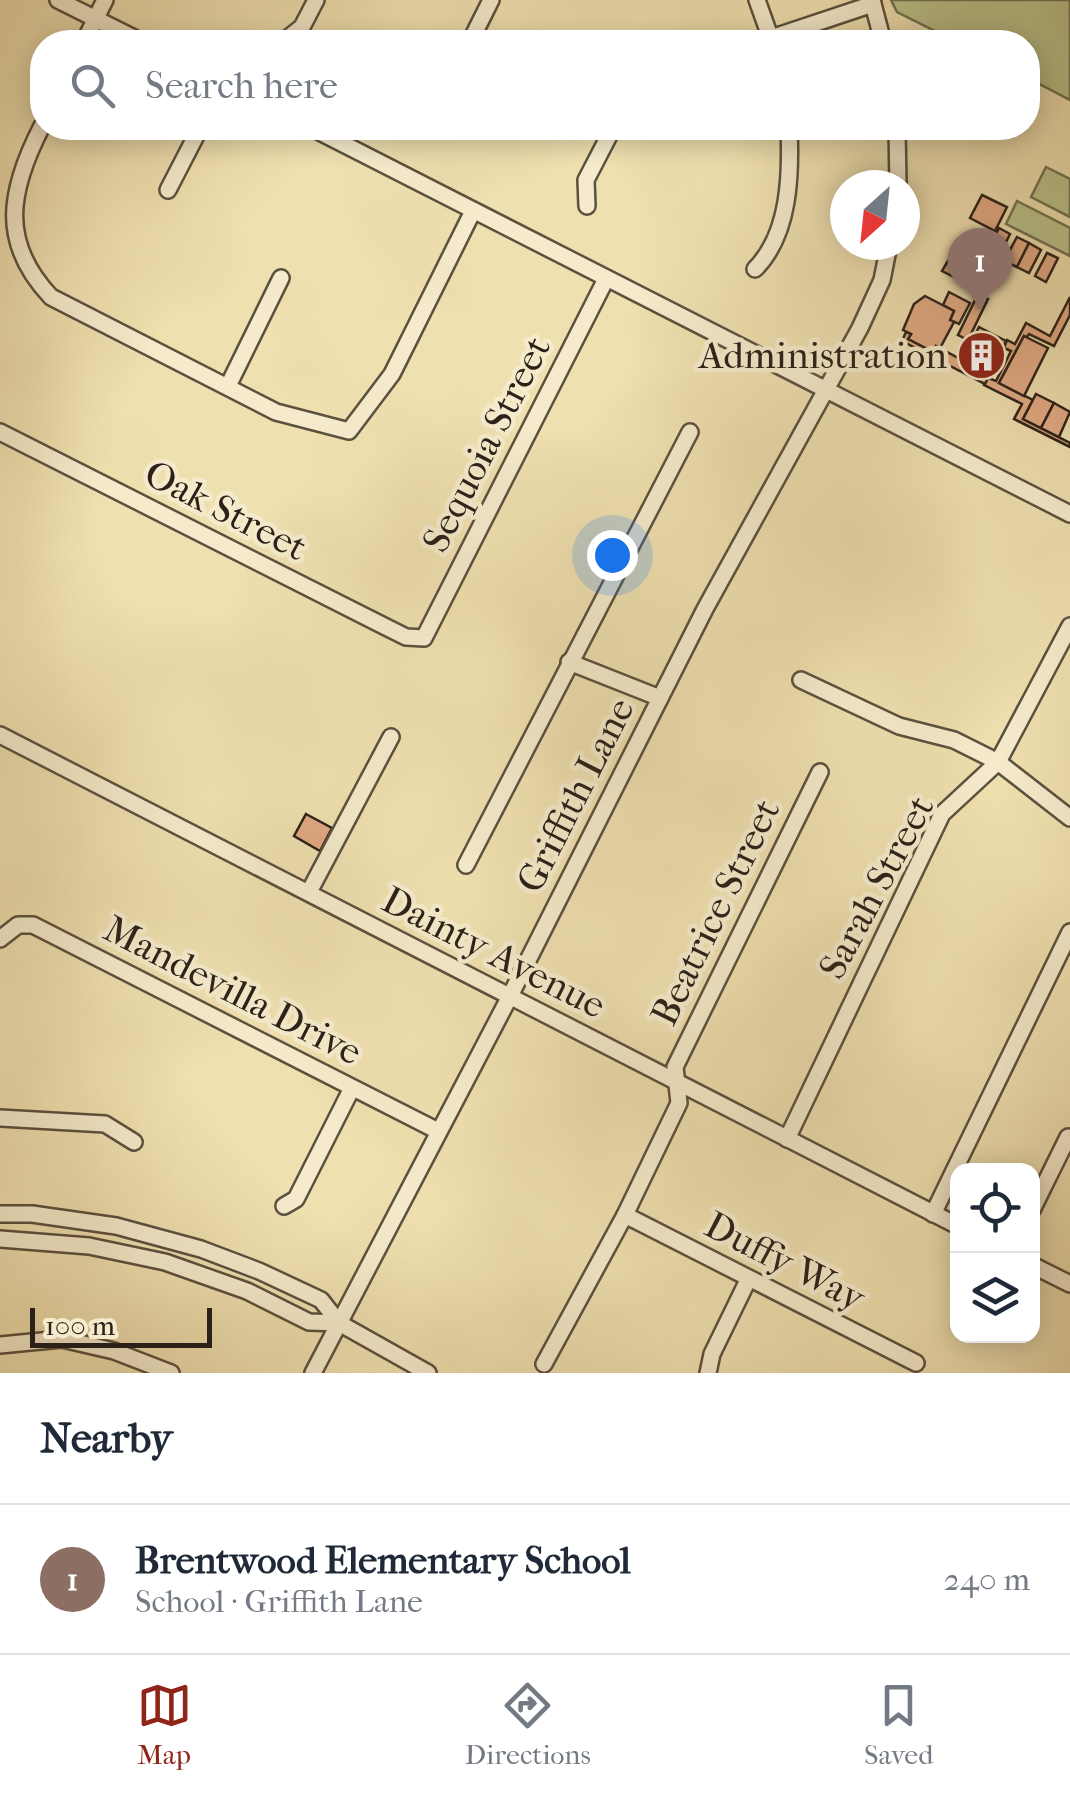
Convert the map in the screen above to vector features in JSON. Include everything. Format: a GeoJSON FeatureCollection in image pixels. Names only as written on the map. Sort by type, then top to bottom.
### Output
{"type":"FeatureCollection","features":[{"type":"Feature","properties":{"kind":"street"},"geometry":{"type":"LineString","coordinates":[[58,0],[117,30]]}},
{"type":"Feature","properties":{"kind":"street"},"geometry":{"type":"LineString","coordinates":[[90,30],[105,0]]}},
{"type":"Feature","properties":{"kind":"street"},"geometry":{"type":"LineString","coordinates":[[299,30],[316,0]]}},
{"type":"Feature","properties":{"kind":"street"},"geometry":{"type":"LineString","coordinates":[[476,30],[491,0]]}},
{"type":"Feature","properties":{"kind":"street"},"geometry":{"type":"LineString","coordinates":[[756,0],[765,30]]}},
{"type":"Feature","properties":{"kind":"street"},"geometry":{"type":"LineString","coordinates":[[797,30],[872,2],[880,30]]}},
{"type":"Feature","properties":{"kind":"street"},"geometry":{"type":"LineString","coordinates":[[36,140],[5,207],[2,230],[18,266],[51,297],[276,412],[349,431],[392,374],[474,211]]}},
{"type":"Feature","properties":{"kind":"street"},"geometry":{"type":"LineString","coordinates":[[168,190],[194,140]]}},
{"type":"Feature","properties":{"kind":"street"},"geometry":{"type":"LineString","coordinates":[[335,140],[1070,514]]}},
{"type":"Feature","properties":{"kind":"street"},"geometry":{"type":"LineString","coordinates":[[586,206],[586,180],[607,140]]}},
{"type":"Feature","properties":{"kind":"street"},"geometry":{"type":"LineString","coordinates":[[755,268],[768,255],[783,216],[789,140]]}},
{"type":"Feature","properties":{"kind":"street"},"geometry":{"type":"LineString","coordinates":[[897,140],[898,170]]}},
{"type":"Feature","properties":{"kind":"street","name":"Griffith Lane"},"geometry":{"type":"LineString","coordinates":[[313,1373],[706,609],[827,390],[882,280],[885,260]]}},
{"type":"Feature","properties":{"kind":"street"},"geometry":{"type":"LineString","coordinates":[[228,386],[281,278]]}},
{"type":"Feature","properties":{"kind":"street","name":"Sequoia Street"},"geometry":{"type":"LineString","coordinates":[[424,638],[606,279]]}},
{"type":"Feature","properties":{"kind":"street","name":"Oak Street"},"geometry":{"type":"LineString","coordinates":[[0,432],[406,638],[424,638]]}},
{"type":"Feature","properties":{"kind":"street"},"geometry":{"type":"LineString","coordinates":[[466,865],[690,432]]}},
{"type":"Feature","properties":{"kind":"street","name":"Sarah Street"},"geometry":{"type":"LineString","coordinates":[[787,1139],[942,814],[998,762],[1063,656],[1070,626]]}},
{"type":"Feature","properties":{"kind":"street"},"geometry":{"type":"LineString","coordinates":[[569,662],[660,698]]}},
{"type":"Feature","properties":{"kind":"street"},"geometry":{"type":"LineString","coordinates":[[802,680],[898,726],[954,740],[998,762],[1070,818]]}},
{"type":"Feature","properties":{"kind":"street","name":"Dainty Avenue"},"geometry":{"type":"LineString","coordinates":[[0,735],[950,1222]]}},
{"type":"Feature","properties":{"kind":"street"},"geometry":{"type":"LineString","coordinates":[[309,892],[391,737]]}},
{"type":"Feature","properties":{"kind":"street","name":"Beatrice Street"},"geometry":{"type":"LineString","coordinates":[[544,1364],[679,1103],[675,1068],[820,772]]}},
{"type":"Feature","properties":{"kind":"street","name":"Mandevilla Drive"},"geometry":{"type":"LineString","coordinates":[[0,939],[18,925],[33,925],[438,1132]]}},
{"type":"Feature","properties":{"kind":"street"},"geometry":{"type":"LineString","coordinates":[[933,1214],[1070,932]]}},
{"type":"Feature","properties":{"kind":"street"},"geometry":{"type":"LineString","coordinates":[[284,1206],[296,1199],[352,1088]]}},
{"type":"Feature","properties":{"kind":"street"},"geometry":{"type":"LineString","coordinates":[[0,1118],[105,1124],[134,1142]]}},
{"type":"Feature","properties":{"kind":"street"},"geometry":{"type":"LineString","coordinates":[[1040,1194],[1068,1137]]}},
{"type":"Feature","properties":{"kind":"street"},"geometry":{"type":"LineString","coordinates":[[0,1214],[32,1214],[116,1226],[260,1271],[321,1300],[338,1323],[428,1373]]}},
{"type":"Feature","properties":{"kind":"street","name":"Duffy Way"},"geometry":{"type":"LineString","coordinates":[[624,1215],[916,1364]]}},
{"type":"Feature","properties":{"kind":"street"},"geometry":{"type":"LineString","coordinates":[[0,1239],[88,1246],[165,1262],[247,1292],[309,1322],[338,1323]]}},
{"type":"Feature","properties":{"kind":"street"},"geometry":{"type":"LineString","coordinates":[[1040,1268],[1070,1284]]}},
{"type":"Feature","properties":{"kind":"street"},"geometry":{"type":"LineString","coordinates":[[708,1373],[712,1354],[748,1280]]}},
{"type":"Feature","properties":{"kind":"street"},"geometry":{"type":"LineString","coordinates":[[0,1345],[62,1339],[114,1350],[171,1373]]}},
{"type":"Feature","properties":{"kind":"green space"},"geometry":{"type":"Polygon","coordinates":[[[891,0],[1070,0],[1070,100],[1040,84],[1040,30],[933,30],[897,12],[891,0]]]}},
{"type":"Feature","properties":{"kind":"green space"},"geometry":{"type":"Polygon","coordinates":[[[1046,167],[1070,179],[1070,217],[1031,197],[1046,167]]]}},
{"type":"Feature","properties":{"kind":"green space"},"geometry":{"type":"Polygon","coordinates":[[[1017,201],[1070,228],[1070,256],[1006,224],[1017,201]]]}},
{"type":"Feature","properties":{"kind":"building"},"geometry":{"type":"Polygon","coordinates":[[[982,195],[1007,207],[995,231],[970,218],[982,195]]]}},
{"type":"Feature","properties":{"kind":"building"},"geometry":{"type":"Polygon","coordinates":[[[999,228],[1010,234],[998,258],[987,252],[999,228]]]}},
{"type":"Feature","properties":{"kind":"building"},"geometry":{"type":"Polygon","coordinates":[[[1017,237],[1029,243],[1017,267],[1004,261],[1017,237]]]}},
{"type":"Feature","properties":{"kind":"building"},"geometry":{"type":"Polygon","coordinates":[[[958,242],[981,254],[975,265],[952,253],[958,242]]]}},
{"type":"Feature","properties":{"kind":"building"},"geometry":{"type":"Polygon","coordinates":[[[1029,243],[1041,250],[1029,273],[1017,267],[1029,243]]]}},
{"type":"Feature","properties":{"kind":"building"},"geometry":{"type":"Polygon","coordinates":[[[1047,253],[1058,258],[1046,282],[1035,276],[1047,253]]]}},
{"type":"Feature","properties":{"kind":"building"},"geometry":{"type":"Polygon","coordinates":[[[949,259],[972,271],[966,283],[942,271],[949,259]]]}},
{"type":"Feature","properties":{"kind":"building"},"geometry":{"type":"Polygon","coordinates":[[[949,292],[970,303],[959,324],[950,320],[954,311],[943,305],[949,292]]]}},
{"type":"Feature","properties":{"kind":"building"},"geometry":{"type":"Polygon","coordinates":[[[978,294],[988,299],[968,340],[958,335],[978,294]]]}},
{"type":"Feature","properties":{"kind":"building"},"geometry":{"type":"Polygon","coordinates":[[[925,296],[954,311],[950,320],[954,322],[940,348],[936,346],[933,352],[908,339],[911,334],[903,330],[914,304],[925,296]]]}},
{"type":"Feature","properties":{"kind":"building"},"geometry":{"type":"Polygon","coordinates":[[[1070,297],[1070,315],[1054,346],[1029,334],[1024,336],[999,383],[1033,400],[1023,419],[1070,443],[1070,447],[1014,419],[1022,404],[984,385],[988,378],[996,381],[1011,351],[1004,348],[1007,340],[1015,344],[1026,323],[1050,336],[1070,297]]]}},
{"type":"Feature","properties":{"kind":"building"},"geometry":{"type":"Polygon","coordinates":[[[979,327],[1006,341],[985,384],[902,341],[906,332],[911,334],[908,339],[933,352],[936,346],[962,360],[979,327]],[[981,334],[964,367],[983,376],[999,344],[981,334]]]}},
{"type":"Feature","properties":{"kind":"building","name":"Administration"},"geometry":{"type":"Polygon","coordinates":[[[981,334],[999,344],[983,376],[964,367],[981,334]]]}},
{"type":"Feature","properties":{"kind":"building"},"geometry":{"type":"Polygon","coordinates":[[[1024,336],[1048,348],[1024,396],[999,383],[1024,336]]]}},
{"type":"Feature","properties":{"kind":"building"},"geometry":{"type":"Polygon","coordinates":[[[1036,394],[1054,403],[1041,428],[1023,419],[1036,394]]]}},
{"type":"Feature","properties":{"kind":"building"},"geometry":{"type":"Polygon","coordinates":[[[1054,403],[1070,412],[1059,437],[1041,428],[1054,403]]]}},
{"type":"Feature","properties":{"kind":"building"},"geometry":{"type":"Polygon","coordinates":[[[306,814],[332,828],[320,851],[294,836],[306,814]]]}},
{"type":"Feature","properties":{"kind":"place","name":"Brentwood Elementary School"},"geometry":{"type":"Point","coordinates":[980,310]}},
{"type":"Feature","properties":{"kind":"place","name":"Administration"},"geometry":{"type":"Point","coordinates":[982,355]}}]}
